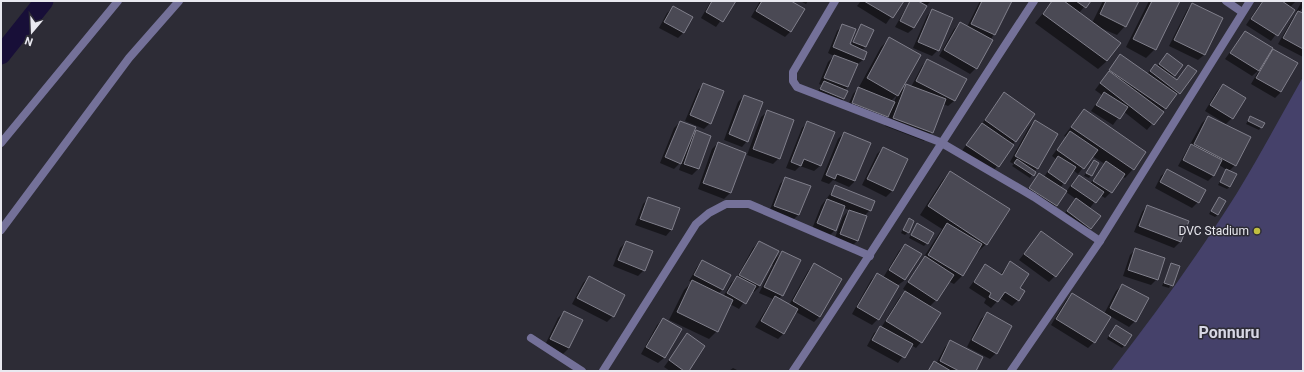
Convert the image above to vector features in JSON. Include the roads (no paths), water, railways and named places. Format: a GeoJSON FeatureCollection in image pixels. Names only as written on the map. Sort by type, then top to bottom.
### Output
{"type":"FeatureCollection","features":[{"type":"Feature","properties":{"kind":"street"},"geometry":{"type":"LineString","coordinates":[[1,143],[118,1]]}},
{"type":"Feature","properties":{"kind":"street"},"geometry":{"type":"LineString","coordinates":[[1,230],[129,58],[179,1]]}},
{"type":"Feature","properties":{"kind":"street"},"geometry":{"type":"LineString","coordinates":[[835,1],[793,72],[793,81],[797,87],[940,142],[1034,197],[1100,241]]}},
{"type":"Feature","properties":{"kind":"street"},"geometry":{"type":"LineString","coordinates":[[793,371],[870,256],[940,142],[1034,1]]}},
{"type":"Feature","properties":{"kind":"street"},"geometry":{"type":"LineString","coordinates":[[1226,1],[1242,12]]}},
{"type":"Feature","properties":{"kind":"street"},"geometry":{"type":"LineString","coordinates":[[1011,371],[1100,241],[1250,1]]}},
{"type":"Feature","properties":{"kind":"street"},"geometry":{"type":"LineString","coordinates":[[603,371],[696,224],[709,213],[726,204],[749,204],[870,256]]}},
{"type":"Feature","properties":{"kind":"street"},"geometry":{"type":"LineString","coordinates":[[531,338],[582,371]]}},
{"type":"Feature","properties":{"kind":"waterway"},"geometry":{"type":"LineString","coordinates":[[1,55],[44,1]]}},
{"type":"Feature","properties":{"kind":"place","name":"DVC Stadium"},"geometry":{"type":"Point","coordinates":[1257,231]}},
{"type":"Feature","properties":{"kind":"district","name":"Ponnuru"},"geometry":{"type":"Point","coordinates":[1229,332]}}]}
